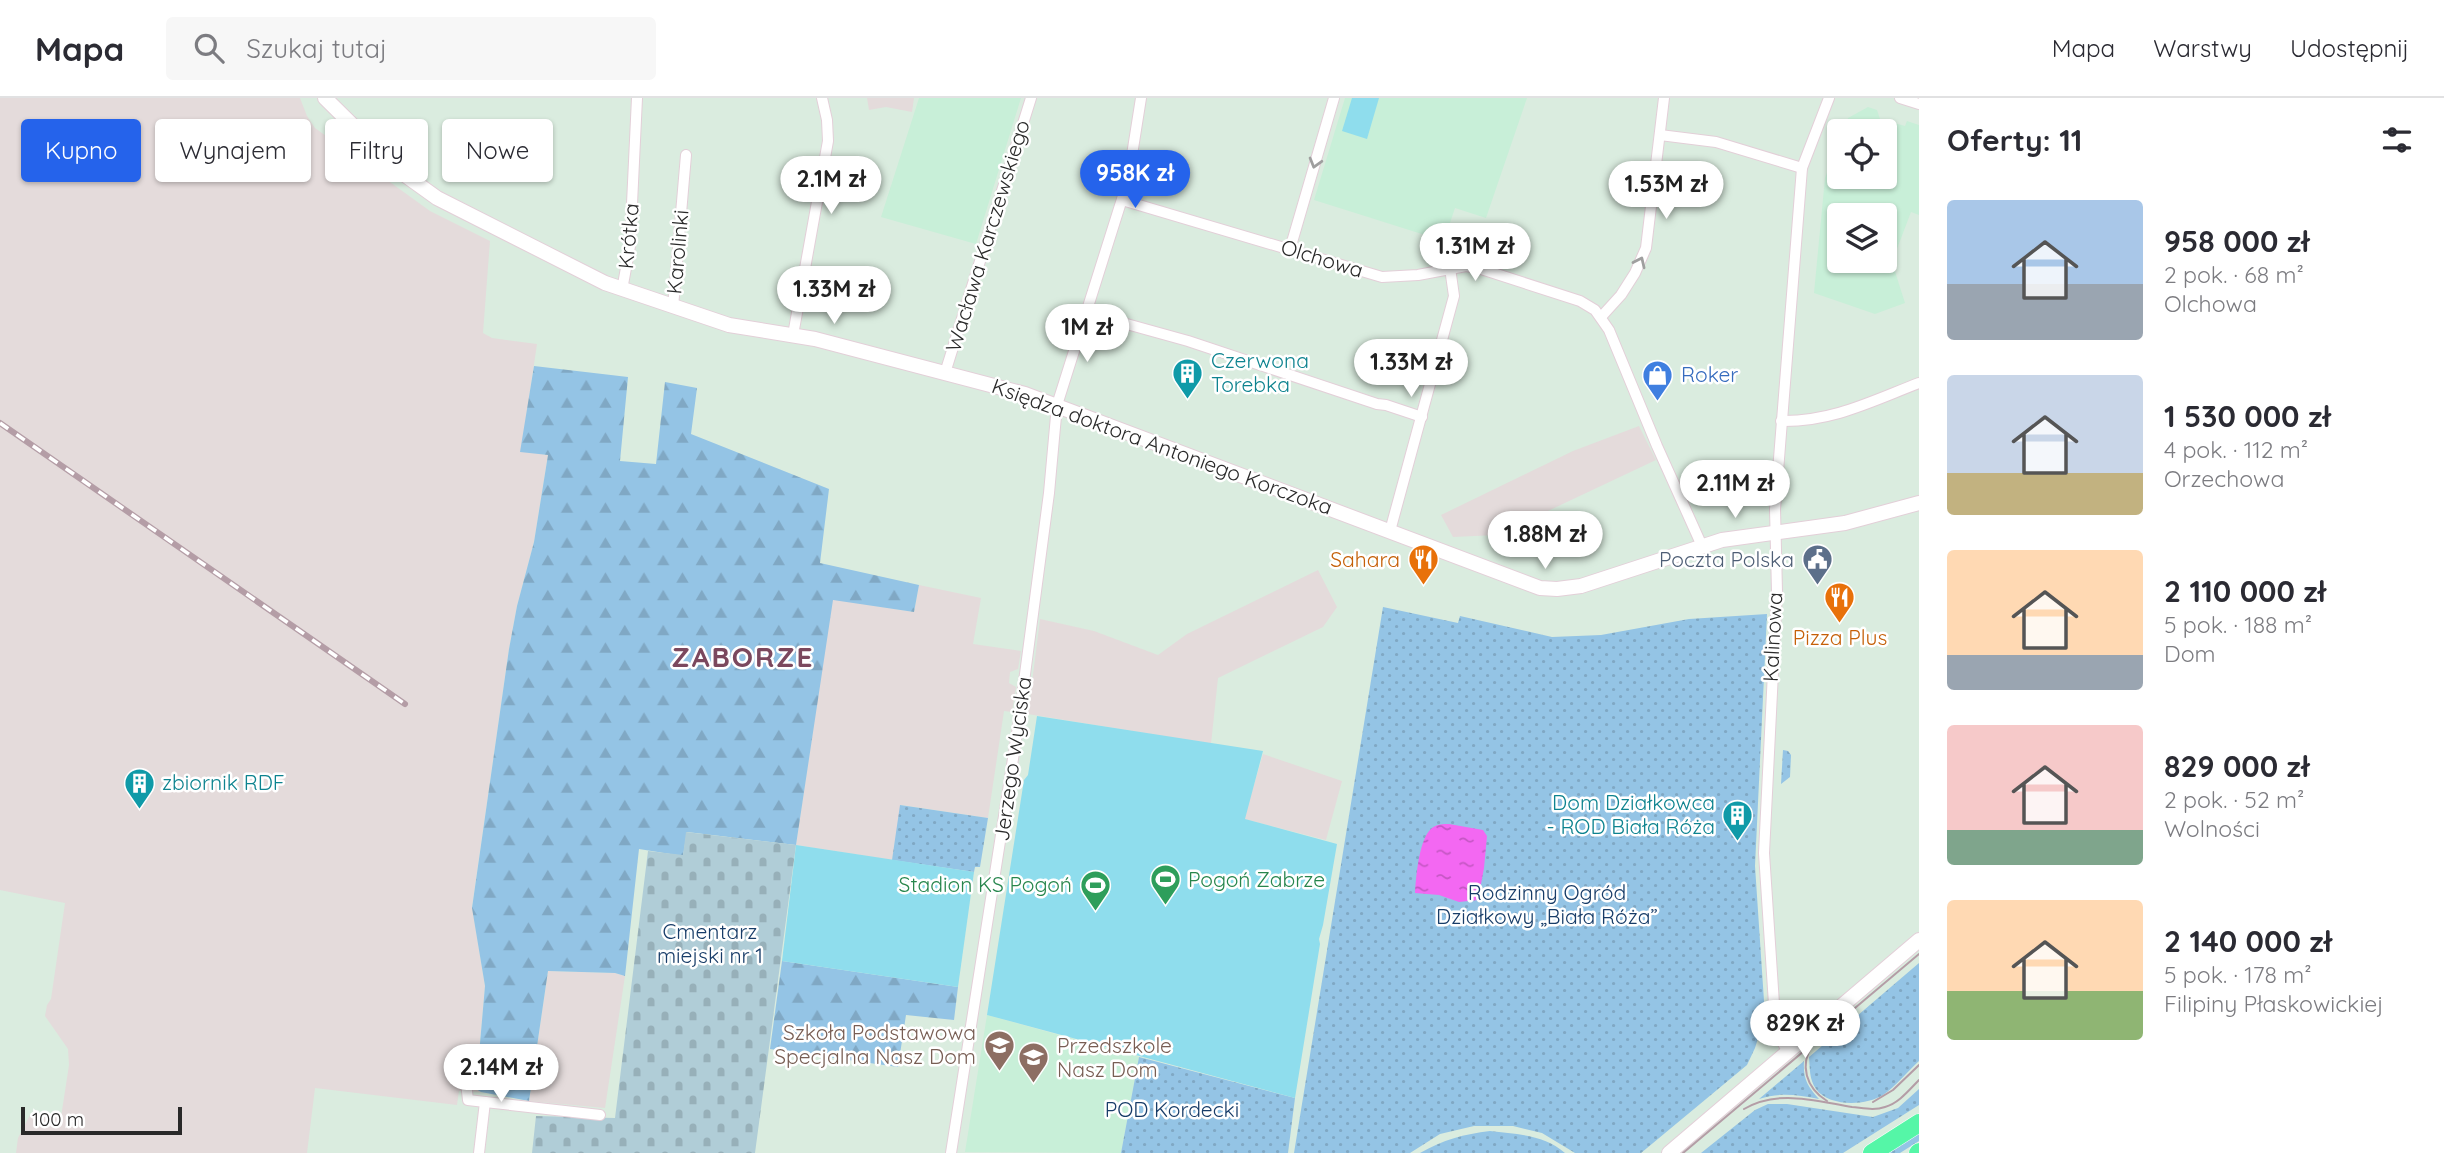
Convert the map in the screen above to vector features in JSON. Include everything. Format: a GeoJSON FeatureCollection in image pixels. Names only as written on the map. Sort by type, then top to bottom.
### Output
{"type":"FeatureCollection","features":[{"type":"Feature","properties":{"kind":"main road"},"geometry":{"type":"LineString","coordinates":[[1872,1153],[1919,1123]]}},
{"type":"Feature","properties":{"kind":"street","name":"Księdza doktora Antoniego Korczoka"},"geometry":{"type":"LineString","coordinates":[[326,98],[398,170],[437,198],[579,271],[622,290],[729,325],[793,335],[1019,392],[1540,588],[1581,586],[1702,546],[1774,532],[1866,519],[1919,503]]}},
{"type":"Feature","properties":{"kind":"street","name":"Krótka"},"geometry":{"type":"LineString","coordinates":[[622,290],[630,247],[637,98]]}},
{"type":"Feature","properties":{"kind":"street"},"geometry":{"type":"LineString","coordinates":[[793,335],[828,141],[822,98]]}},
{"type":"Feature","properties":{"kind":"street","name":"Wacława Karczewskiego"},"geometry":{"type":"LineString","coordinates":[[945,373],[1031,98]]}},
{"type":"Feature","properties":{"kind":"street","name":"Jerzego Wyciska"},"geometry":{"type":"LineString","coordinates":[[951,1153],[1015,749],[1049,493],[1057,405],[1132,165],[1141,98]]}},
{"type":"Feature","properties":{"kind":"street"},"geometry":{"type":"LineString","coordinates":[[1290,249],[1334,98]]}},
{"type":"Feature","properties":{"kind":"street"},"geometry":{"type":"LineString","coordinates":[[1601,317],[1621,295],[1646,248],[1664,98]]}},
{"type":"Feature","properties":{"kind":"street","name":"Kalinowa"},"geometry":{"type":"LineString","coordinates":[[1788,1052],[1777,1033],[1775,1019],[1764,869],[1768,734],[1777,592],[1774,532],[1802,168],[1829,98]]}},
{"type":"Feature","properties":{"kind":"street"},"geometry":{"type":"LineString","coordinates":[[1900,98],[1919,104]]}},
{"type":"Feature","properties":{"kind":"street"},"geometry":{"type":"LineString","coordinates":[[1660,135],[1716,142],[1802,168]]}},
{"type":"Feature","properties":{"kind":"street","name":"Karolinki"},"geometry":{"type":"LineString","coordinates":[[673,307],[686,155]]}},
{"type":"Feature","properties":{"kind":"street","name":"Olchowa"},"geometry":{"type":"LineString","coordinates":[[1122,200],[1382,277],[1418,275],[1450,268],[1478,268],[1580,301],[1601,317],[1618,350],[1702,546]]}},
{"type":"Feature","properties":{"kind":"street"},"geometry":{"type":"LineString","coordinates":[[1390,531],[1454,296],[1450,268]]}},
{"type":"Feature","properties":{"kind":"street"},"geometry":{"type":"LineString","coordinates":[[1087,313],[1188,341],[1423,417]]}},
{"type":"Feature","properties":{"kind":"street"},"geometry":{"type":"LineString","coordinates":[[1781,421],[1834,416],[1919,383]]}},
{"type":"Feature","properties":{"kind":"street"},"geometry":{"type":"LineString","coordinates":[[1669,1153],[1919,940]]}},
{"type":"Feature","properties":{"kind":"street"},"geometry":{"type":"LineString","coordinates":[[467,1091],[468,1100],[600,1115]]}},
{"type":"Feature","properties":{"kind":"street"},"geometry":{"type":"LineString","coordinates":[[478,1153],[485,1102]]}},
{"type":"Feature","properties":{"kind":"shaded area"},"geometry":{"type":"Polygon","coordinates":[[[0,98],[300,98],[309,119],[155,119],[155,182],[311,182],[311,122],[325,135],[325,182],[390,182],[430,211],[490,241],[483,333],[492,338],[537,344],[521,451],[548,455],[534,542],[509,649],[472,907],[485,986],[476,1089],[481,1092],[459,1091],[457,1105],[315,1088],[307,1153],[16,1153],[18,1138],[30,1115],[61,1117],[69,1065],[68,1049],[45,1016],[51,999],[65,903],[0,890],[0,98]]]}},
{"type":"Feature","properties":{"kind":"shaded area"},"geometry":{"type":"Polygon","coordinates":[[[867,98],[914,98],[912,112],[886,107],[869,110],[867,98]]]}},
{"type":"Feature","properties":{"kind":"shaded area"},"geometry":{"type":"Polygon","coordinates":[[[919,98],[1021,98],[976,244],[881,217],[919,98]]]}},
{"type":"Feature","properties":{"kind":"shaded area"},"geometry":{"type":"Polygon","coordinates":[[[1345,98],[1527,98],[1486,218],[1455,208],[1444,241],[1314,200],[1345,98]]]}},
{"type":"Feature","properties":{"kind":"shaded area"},"geometry":{"type":"Polygon","coordinates":[[[1352,98],[1379,98],[1367,139],[1342,131],[1352,98]]]}},
{"type":"Feature","properties":{"kind":"shaded area"},"geometry":{"type":"Polygon","coordinates":[[[1868,107],[1877,110],[1880,119],[1848,119],[1868,107]]]}},
{"type":"Feature","properties":{"kind":"shaded area"},"geometry":{"type":"Polygon","coordinates":[[[1907,121],[1919,125],[1919,215],[1911,212],[1897,249],[1897,203],[1827,203],[1827,273],[1895,273],[1905,303],[1875,314],[1814,293],[1827,173],[1827,189],[1897,189],[1897,124],[1905,126],[1907,121]]]}},
{"type":"Feature","properties":{"kind":"shaded area"},"geometry":{"type":"Polygon","coordinates":[[[1639,426],[1656,460],[1497,535],[1453,537],[1441,515],[1573,451],[1639,426]]]}},
{"type":"Feature","properties":{"kind":"shaded area"},"geometry":{"type":"Polygon","coordinates":[[[1318,570],[1337,607],[1323,627],[1218,678],[1211,744],[1028,714],[1040,619],[1094,631],[1158,655],[1187,634],[1318,570]]]}},
{"type":"Feature","properties":{"kind":"shaded area"},"geometry":{"type":"Polygon","coordinates":[[[919,585],[981,598],[973,644],[1021,651],[1018,669],[1010,672],[1009,683],[1016,687],[1012,712],[1004,711],[988,818],[901,805],[892,860],[796,845],[832,599],[914,612],[919,585]]]}},
{"type":"Feature","properties":{"kind":"shaded area","name":"Pogoń Zabrze"},"geometry":{"type":"Polygon","coordinates":[[[1037,716],[1263,751],[1245,819],[1337,844],[1319,939],[1295,1098],[987,1015],[1024,780],[1028,775],[1037,716]]]}},
{"type":"Feature","properties":{"kind":"shaded area"},"geometry":{"type":"Polygon","coordinates":[[[1263,754],[1342,781],[1326,840],[1244,819],[1263,754]]]}},
{"type":"Feature","properties":{"kind":"shaded area"},"geometry":{"type":"Polygon","coordinates":[[[796,845],[974,872],[958,987],[782,961],[796,845]]]}},
{"type":"Feature","properties":{"kind":"shaded area"},"geometry":{"type":"Polygon","coordinates":[[[548,971],[615,973],[625,976],[605,1108],[529,1101],[548,971]]]}},
{"type":"Feature","properties":{"kind":"shaded area"},"geometry":{"type":"Polygon","coordinates":[[[987,1015],[1139,1057],[1121,1153],[965,1152],[987,1015]]]}},
{"type":"Feature","properties":{"kind":"green space"},"geometry":{"type":"Polygon","coordinates":[[[534,366],[628,377],[620,461],[656,464],[665,382],[697,388],[691,434],[829,489],[820,563],[919,585],[914,612],[833,600],[796,845],[687,832],[683,856],[639,849],[625,976],[615,973],[548,971],[529,1101],[476,1089],[485,986],[472,908],[509,649],[534,542],[548,455],[520,452],[534,366]]]}},
{"type":"Feature","properties":{"kind":"green space","name":"Rodzinny Ogród Działkowy „Biała Róża”"},"geometry":{"type":"Polygon","coordinates":[[[1383,607],[1458,623],[1460,616],[1552,637],[1601,635],[1689,619],[1767,614],[1755,866],[1765,1016],[1747,1065],[1641,1153],[1575,1153],[1542,1133],[1513,1126],[1474,1126],[1440,1134],[1410,1153],[1294,1153],[1383,607]]]}},
{"type":"Feature","properties":{"kind":"green space"},"geometry":{"type":"Polygon","coordinates":[[[1783,750],[1791,755],[1790,777],[1781,784],[1783,750]]]}},
{"type":"Feature","properties":{"kind":"green space"},"geometry":{"type":"Polygon","coordinates":[[[900,805],[988,818],[980,867],[975,867],[974,872],[892,860],[900,805]]]}},
{"type":"Feature","properties":{"kind":"green space","name":"Cmentarz miejski nr 1"},"geometry":{"type":"Polygon","coordinates":[[[686,832],[796,845],[755,1153],[532,1153],[536,1116],[615,1118],[648,851],[683,855],[686,832]]]}},
{"type":"Feature","properties":{"kind":"green space"},"geometry":{"type":"Polygon","coordinates":[[[782,961],[958,987],[954,1020],[906,1015],[898,1067],[770,1049],[782,961]]]}},
{"type":"Feature","properties":{"kind":"green space"},"geometry":{"type":"Polygon","coordinates":[[[1919,963],[1919,1061],[1876,1099],[1848,1103],[1822,1095],[1812,1081],[1809,1057],[1919,963]]]}},
{"type":"Feature","properties":{"kind":"green space","name":"POD Kordecki"},"geometry":{"type":"Polygon","coordinates":[[[1139,1057],[1295,1098],[1288,1153],[1121,1153],[1139,1057]]]}},
{"type":"Feature","properties":{"kind":"green space"},"geometry":{"type":"Polygon","coordinates":[[[1804,1061],[1807,1082],[1819,1099],[1781,1095],[1759,1099],[1804,1061]]]}},
{"type":"Feature","properties":{"kind":"green space"},"geometry":{"type":"Polygon","coordinates":[[[1919,1089],[1919,1105],[1843,1153],[1701,1153],[1755,1110],[1768,1104],[1787,1104],[1873,1117],[1898,1108],[1919,1089]]]}},
{"type":"Feature","properties":{"kind":"green space"},"geometry":{"type":"Polygon","coordinates":[[[1490,1131],[1539,1139],[1565,1153],[1420,1153],[1454,1138],[1490,1131]]]}},
{"type":"Feature","properties":{"kind":"green space"},"geometry":{"type":"Polygon","coordinates":[[[1919,1133],[1919,1141],[1900,1153],[1888,1153],[1919,1133]]]}},
{"type":"Feature","properties":{"kind":"water"},"geometry":{"type":"Polygon","coordinates":[[[1449,824],[1483,830],[1487,836],[1478,900],[1459,902],[1439,895],[1415,893],[1424,840],[1434,827],[1449,824]]]}},
{"type":"Feature","properties":{"kind":"tram line"},"geometry":{"type":"LineString","coordinates":[[1683,1153],[1919,954]]}},
{"type":"Feature","properties":{"kind":"tram line"},"geometry":{"type":"LineString","coordinates":[[1813,1044],[1806,1060],[1807,1076],[1814,1090],[1827,1101]]}},
{"type":"Feature","properties":{"kind":"tram line"},"geometry":{"type":"LineString","coordinates":[[1873,1102],[1893,1090],[1919,1065]]}},
{"type":"Feature","properties":{"kind":"tram line"},"geometry":{"type":"LineString","coordinates":[[1744,1109],[1770,1099],[1783,1098],[1881,1108],[1899,1099],[1919,1080]]}},
{"type":"Feature","properties":{"kind":"railway"},"geometry":{"type":"LineString","coordinates":[[0,423],[405,704]]}},
{"type":"Feature","properties":{"kind":"place","name":"Czerwona Torebka"},"geometry":{"type":"Point","coordinates":[1188,400]}},
{"type":"Feature","properties":{"kind":"place","name":"Roker"},"geometry":{"type":"Point","coordinates":[1658,402]}},
{"type":"Feature","properties":{"kind":"place","name":"Sahara"},"geometry":{"type":"Point","coordinates":[1423,587]}},
{"type":"Feature","properties":{"kind":"place","name":"Poczta Polska"},"geometry":{"type":"Point","coordinates":[1817,587]}},
{"type":"Feature","properties":{"kind":"place","name":"Pizza Plus"},"geometry":{"type":"Point","coordinates":[1840,625]}},
{"type":"Feature","properties":{"kind":"place","name":"zbiornik RDF"},"geometry":{"type":"Point","coordinates":[139,810]}},
{"type":"Feature","properties":{"kind":"place","name":"Dom Działkowca - ROD Biała Róża"},"geometry":{"type":"Point","coordinates":[1738,842]}},
{"type":"Feature","properties":{"kind":"place","name":"Pogoń Zabrze"},"geometry":{"type":"Point","coordinates":[1165,907]}},
{"type":"Feature","properties":{"kind":"place","name":"Stadion KS Pogoń"},"geometry":{"type":"Point","coordinates":[1095,912]}},
{"type":"Feature","properties":{"kind":"place","name":"Szkoła Podstawowa Specjalna Nasz Dom"},"geometry":{"type":"Point","coordinates":[999,1072]}},
{"type":"Feature","properties":{"kind":"place","name":"Przedszkole Nasz Dom"},"geometry":{"type":"Point","coordinates":[1034,1085]}},
{"type":"Feature","properties":{"kind":"district","name":"ZABORZE"},"geometry":{"type":"Point","coordinates":[743,657]}}]}
